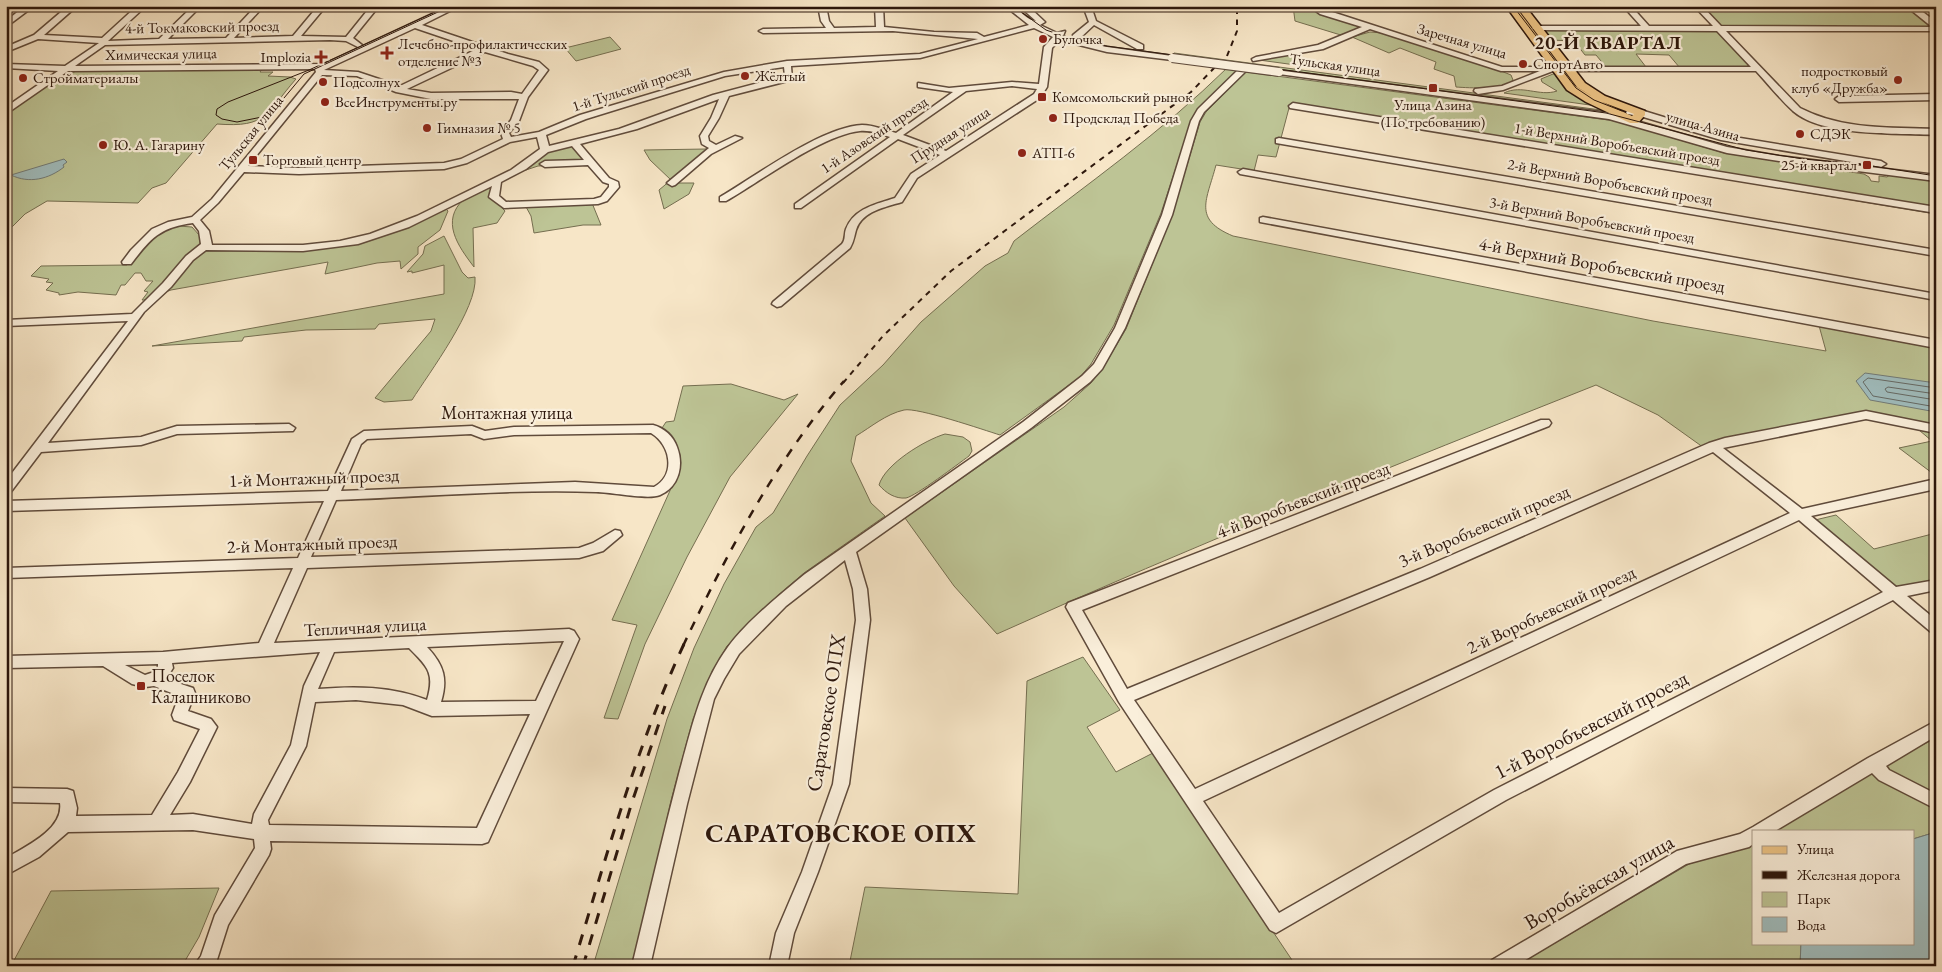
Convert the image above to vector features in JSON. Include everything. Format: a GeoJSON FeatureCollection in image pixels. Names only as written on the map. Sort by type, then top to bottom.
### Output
{"type":"FeatureCollection","features":[{"type":"Feature","properties":{"kind":"main road","name":"улица Азина"},"geometry":{"type":"LineString","coordinates":[[1510,6],[1571,88],[1610,110],[1637,117]]}},
{"type":"Feature","properties":{"kind":"main road","name":"улица Азина"},"geometry":{"type":"LineString","coordinates":[[1520,6],[1576,80],[1590,92],[1637,117]]}},
{"type":"Feature","properties":{"kind":"street"},"geometry":{"type":"LineString","coordinates":[[6,25],[30,6]]}},
{"type":"Feature","properties":{"kind":"street"},"geometry":{"type":"LineString","coordinates":[[6,50],[37,37],[73,6]]}},
{"type":"Feature","properties":{"kind":"street"},"geometry":{"type":"LineString","coordinates":[[6,111],[104,41],[142,6]]}},
{"type":"Feature","properties":{"kind":"street"},"geometry":{"type":"LineString","coordinates":[[162,41],[197,6]]}},
{"type":"Feature","properties":{"kind":"street"},"geometry":{"type":"LineString","coordinates":[[228,40],[260,6]]}},
{"type":"Feature","properties":{"kind":"street"},"geometry":{"type":"LineString","coordinates":[[295,39],[322,6]]}},
{"type":"Feature","properties":{"kind":"street"},"geometry":{"type":"LineString","coordinates":[[358,45],[348,39],[375,6]]}},
{"type":"Feature","properties":{"kind":"street","name":"Тульская улица"},"geometry":{"type":"LineString","coordinates":[[321,68],[456,6]]}},
{"type":"Feature","properties":{"kind":"street"},"geometry":{"type":"LineString","coordinates":[[822,6],[825,21],[831,29]]}},
{"type":"Feature","properties":{"kind":"street"},"geometry":{"type":"LineString","coordinates":[[879,6],[880,30]]}},
{"type":"Feature","properties":{"kind":"street","name":"Тульская улица"},"geometry":{"type":"LineString","coordinates":[[1009,6],[1034,27],[1090,46],[1173,55],[1637,117]]}},
{"type":"Feature","properties":{"kind":"street"},"geometry":{"type":"LineString","coordinates":[[1022,6],[1041,22],[1034,27]]}},
{"type":"Feature","properties":{"kind":"street"},"geometry":{"type":"LineString","coordinates":[[1087,6],[1093,22],[1140,47]]}},
{"type":"Feature","properties":{"kind":"street","name":"Заречная улица"},"geometry":{"type":"LineString","coordinates":[[1313,6],[1322,12],[1501,69],[1758,69]]}},
{"type":"Feature","properties":{"kind":"street"},"geometry":{"type":"LineString","coordinates":[[1627,6],[1648,29]]}},
{"type":"Feature","properties":{"kind":"street"},"geometry":{"type":"LineString","coordinates":[[1698,6],[1797,110],[1820,120],[1852,127],[1936,132]]}},
{"type":"Feature","properties":{"kind":"street"},"geometry":{"type":"LineString","coordinates":[[1910,6],[1936,28]]}},
{"type":"Feature","properties":{"kind":"street","name":"Тульская улица"},"geometry":{"type":"LineString","coordinates":[[195,220],[214,202],[321,68],[358,45],[440,7]]}},
{"type":"Feature","properties":{"kind":"street"},"geometry":{"type":"LineString","coordinates":[[1076,37],[1093,22]]}},
{"type":"Feature","properties":{"kind":"street"},"geometry":{"type":"LineString","coordinates":[[415,25],[484,49],[536,64],[544,70],[524,98],[514,121],[506,133],[508,140]]}},
{"type":"Feature","properties":{"kind":"street","name":"1-й Тульский проезд"},"geometry":{"type":"LineString","coordinates":[[241,169],[300,171],[437,166],[464,161],[508,140],[541,134],[583,117],[724,74],[787,64],[920,56],[1034,27]]}},
{"type":"Feature","properties":{"kind":"street"},"geometry":{"type":"LineString","coordinates":[[1256,60],[1320,48],[1370,27]]}},
{"type":"Feature","properties":{"kind":"street"},"geometry":{"type":"LineString","coordinates":[[1536,28],[1936,28]]}},
{"type":"Feature","properties":{"kind":"street"},"geometry":{"type":"LineString","coordinates":[[763,31],[880,30],[977,35],[982,39]]}},
{"type":"Feature","properties":{"kind":"street"},"geometry":{"type":"LineString","coordinates":[[921,85],[949,90],[1012,84],[1043,87],[1048,65],[1048,47],[1059,35]]}},
{"type":"Feature","properties":{"kind":"street","name":"Тульская улица"},"geometry":{"type":"LineString","coordinates":[[1059,35],[1140,47],[1173,55]]}},
{"type":"Feature","properties":{"kind":"street","name":"4-й Токмаковский проезд"},"geometry":{"type":"LineString","coordinates":[[37,37],[104,41],[348,39]]}},
{"type":"Feature","properties":{"kind":"street"},"geometry":{"type":"LineString","coordinates":[[399,90],[484,49]]}},
{"type":"Feature","properties":{"kind":"street"},"geometry":{"type":"LineString","coordinates":[[206,245],[210,248],[279,249],[358,241],[397,228],[523,166],[545,150],[646,123],[668,112],[755,84],[789,78],[787,64]]}},
{"type":"Feature","properties":{"kind":"street","name":"Химическая улица"},"geometry":{"type":"LineString","coordinates":[[6,66],[67,69],[321,68],[358,74],[399,90],[431,96],[511,94],[524,98]]}},
{"type":"Feature","properties":{"kind":"street","name":"Тульская улица"},"geometry":{"type":"LineString","coordinates":[[1279,69],[1478,91]]}},
{"type":"Feature","properties":{"kind":"street"},"geometry":{"type":"LineString","coordinates":[[1501,69],[1516,76],[1522,82]]}},
{"type":"Feature","properties":{"kind":"street"},"geometry":{"type":"LineString","coordinates":[[1478,91],[1503,88],[1556,69]]}},
{"type":"Feature","properties":{"kind":"street"},"geometry":{"type":"LineString","coordinates":[[641,966],[700,720],[718,675],[734,650],[755,626],[781,602],[849,550],[1027,425],[1086,379],[1098,366],[1120,328],[1167,215],[1195,121],[1202,111],[1242,70]]}},
{"type":"Feature","properties":{"kind":"street","name":"1-й Азовский проезд"},"geometry":{"type":"LineString","coordinates":[[798,206],[966,87]]}},
{"type":"Feature","properties":{"kind":"street","name":"Прудная улица"},"geometry":{"type":"LineString","coordinates":[[777,304],[846,246],[850,240],[851,229],[859,217],[870,209],[898,200],[914,176],[945,154],[1023,106],[1037,96],[1043,87]]}},
{"type":"Feature","properties":{"kind":"street"},"geometry":{"type":"LineString","coordinates":[[1478,91],[1610,110]]}},
{"type":"Feature","properties":{"kind":"street"},"geometry":{"type":"LineString","coordinates":[[715,148],[705,142],[704,136],[715,118],[725,94]]}},
{"type":"Feature","properties":{"kind":"street"},"geometry":{"type":"LineString","coordinates":[[1839,99],[1936,97]]}},
{"type":"Feature","properties":{"kind":"street"},"geometry":{"type":"LineString","coordinates":[[6,104],[17,104]]}},
{"type":"Feature","properties":{"kind":"street","name":"1-й Верхний Воробъевский проезд"},"geometry":{"type":"LineString","coordinates":[[1293,106],[1936,210]]}},
{"type":"Feature","properties":{"kind":"street","name":"улица Азина"},"geometry":{"type":"LineString","coordinates":[[1637,117],[1727,150],[1831,166],[1873,166],[1936,173]]}},
{"type":"Feature","properties":{"kind":"street"},"geometry":{"type":"LineString","coordinates":[[723,199],[834,134],[861,128],[945,154]]}},
{"type":"Feature","properties":{"kind":"street"},"geometry":{"type":"LineString","coordinates":[[541,134],[545,150]]}},
{"type":"Feature","properties":{"kind":"street"},"geometry":{"type":"LineString","coordinates":[[672,183],[715,148],[738,138]]}},
{"type":"Feature","properties":{"kind":"street","name":"2-й Верхний Воробъевский проезд"},"geometry":{"type":"LineString","coordinates":[[1279,141],[1936,253]]}},
{"type":"Feature","properties":{"kind":"street"},"geometry":{"type":"LineString","coordinates":[[495,180],[497,183],[494,197],[504,205],[594,202],[604,199],[614,187],[613,182],[606,180],[574,142]]}},
{"type":"Feature","properties":{"kind":"street"},"geometry":{"type":"LineString","coordinates":[[545,164],[591,162]]}},
{"type":"Feature","properties":{"kind":"street","name":"улица Азина"},"geometry":{"type":"LineString","coordinates":[[1873,166],[1936,178]]}},
{"type":"Feature","properties":{"kind":"street","name":"3-й Верхний Воробъевский проезд"},"geometry":{"type":"LineString","coordinates":[[1243,172],[1936,297]]}},
{"type":"Feature","properties":{"kind":"street"},"geometry":{"type":"LineString","coordinates":[[127,262],[150,234],[171,222],[195,220],[204,231],[206,245]]}},
{"type":"Feature","properties":{"kind":"street","name":"4-й Верхний Воробъевский проезд"},"geometry":{"type":"LineString","coordinates":[[1263,220],[1936,344]]}},
{"type":"Feature","properties":{"kind":"street"},"geometry":{"type":"LineString","coordinates":[[6,490],[146,302],[167,285],[181,266],[197,250],[206,245]]}},
{"type":"Feature","properties":{"kind":"street"},"geometry":{"type":"LineString","coordinates":[[6,323],[135,317]]}},
{"type":"Feature","properties":{"kind":"street","name":"3-й Воробъевский проезд"},"geometry":{"type":"LineString","coordinates":[[1124,697],[1425,573],[1725,442],[1866,415],[1936,429]]}},
{"type":"Feature","properties":{"kind":"street","name":"4-й Воробъевский проезд"},"geometry":{"type":"LineString","coordinates":[[1124,697],[1073,607],[1546,423]]}},
{"type":"Feature","properties":{"kind":"street"},"geometry":{"type":"LineString","coordinates":[[36,448],[141,441],[177,430],[289,428]]}},
{"type":"Feature","properties":{"kind":"street","name":"Монтажная улица"},"geometry":{"type":"LineString","coordinates":[[332,496],[358,439],[368,434],[472,430],[484,435],[514,431],[653,429]]}},
{"type":"Feature","properties":{"kind":"street","name":"1-й Монтажный проезд"},"geometry":{"type":"LineString","coordinates":[[6,506],[460,490],[622,487],[655,493],[664,490],[670,482],[675,464],[675,455],[668,440],[653,429]]}},
{"type":"Feature","properties":{"kind":"street"},"geometry":{"type":"LineString","coordinates":[[1714,446],[1800,514],[1936,628]]}},
{"type":"Feature","properties":{"kind":"street","name":"2-й Воробъевский проезд"},"geometry":{"type":"LineString","coordinates":[[1191,798],[1800,514],[1936,484]]}},
{"type":"Feature","properties":{"kind":"street"},"geometry":{"type":"LineString","coordinates":[[264,649],[332,496]]}},
{"type":"Feature","properties":{"kind":"street","name":"2-й Монтажный проезд"},"geometry":{"type":"LineString","coordinates":[[6,573],[579,553],[598,546],[615,535]]}},
{"type":"Feature","properties":{"kind":"street","name":"Саратовское ОПХ"},"geometry":{"type":"LineString","coordinates":[[778,966],[785,933],[810,872],[841,784],[863,620],[860,589],[849,550]]}},
{"type":"Feature","properties":{"kind":"street","name":"1-й Воробъевский проезд"},"geometry":{"type":"LineString","coordinates":[[1191,798],[1276,924],[1500,795],[1893,593],[1936,585]]}},
{"type":"Feature","properties":{"kind":"street","name":"Тепличная улица"},"geometry":{"type":"LineString","coordinates":[[6,662],[163,658],[264,649],[328,648],[569,635],[572,638],[540,708]]}},
{"type":"Feature","properties":{"kind":"street"},"geometry":{"type":"LineString","coordinates":[[413,643],[438,668],[439,684],[432,709]]}},
{"type":"Feature","properties":{"kind":"street"},"geometry":{"type":"LineString","coordinates":[[203,966],[208,961],[221,921],[263,849],[260,819],[298,746],[309,696],[328,648]]}},
{"type":"Feature","properties":{"kind":"street"},"geometry":{"type":"LineString","coordinates":[[106,660],[138,681],[145,682],[157,678],[166,668],[166,662],[163,658]]}},
{"type":"Feature","properties":{"kind":"street"},"geometry":{"type":"LineString","coordinates":[[156,823],[184,777],[209,727],[206,724],[179,715],[188,693],[162,684],[157,678]]}},
{"type":"Feature","properties":{"kind":"street"},"geometry":{"type":"LineString","coordinates":[[63,824],[193,822],[262,833],[482,836],[540,708],[432,709],[418,702],[392,695],[352,693],[309,696]]}},
{"type":"Feature","properties":{"kind":"street"},"geometry":{"type":"LineString","coordinates":[[1124,697],[1191,798]]}},
{"type":"Feature","properties":{"kind":"street"},"geometry":{"type":"LineString","coordinates":[[1762,830],[1873,763],[1936,728]]}},
{"type":"Feature","properties":{"kind":"street"},"geometry":{"type":"LineString","coordinates":[[1873,763],[1884,775],[1936,802]]}},
{"type":"Feature","properties":{"kind":"street"},"geometry":{"type":"LineString","coordinates":[[6,795],[67,796],[69,813],[63,824],[40,848],[6,867]]}},
{"type":"Feature","properties":{"kind":"street","name":"Воробьёвская улица"},"geometry":{"type":"LineString","coordinates":[[1498,966],[1682,857],[1743,841],[1752,836]]}},
{"type":"Feature","properties":{"kind":"green space"},"geometry":{"type":"Polygon","coordinates":[[[1293,6],[1310,6],[1321,13],[1360,27],[1344,36],[1295,21],[1293,6]]]}},
{"type":"Feature","properties":{"kind":"green space"},"geometry":{"type":"Polygon","coordinates":[[[1907,6],[1935,28],[1729,28],[1720,25],[1702,7],[1907,6]]]}},
{"type":"Feature","properties":{"kind":"green space"},"geometry":{"type":"Polygon","coordinates":[[[1543,30],[1712,30],[1720,33],[1753,67],[1680,68],[1669,55],[1636,54],[1646,67],[1606,67],[1596,55],[1585,55],[1574,41],[1550,40],[1543,30]]]}},
{"type":"Feature","properties":{"kind":"green space"},"geometry":{"type":"Polygon","coordinates":[[[1370,32],[1383,33],[1496,69],[1511,75],[1513,80],[1495,87],[1456,87],[1454,76],[1434,69],[1436,62],[1400,48],[1389,53],[1352,37],[1370,32]]]}},
{"type":"Feature","properties":{"kind":"green space"},"geometry":{"type":"Polygon","coordinates":[[[610,37],[621,49],[576,61],[565,48],[610,37]]]}},
{"type":"Feature","properties":{"kind":"green space"},"geometry":{"type":"Polygon","coordinates":[[[1174,53],[1601,110],[1609,112],[1609,114],[1172,56],[1174,53]]]}},
{"type":"Feature","properties":{"kind":"green space"},"geometry":{"type":"Polygon","coordinates":[[[1289,55],[1314,61],[1326,66],[1325,69],[1259,60],[1289,55]]]}},
{"type":"Feature","properties":{"kind":"green space"},"geometry":{"type":"Polygon","coordinates":[[[263,68],[260,72],[273,72],[268,76],[296,79],[264,116],[247,123],[234,125],[217,124],[166,183],[152,188],[138,203],[47,201],[25,214],[6,233],[6,114],[61,76],[77,71],[263,68]]]}},
{"type":"Feature","properties":{"kind":"green space"},"geometry":{"type":"Polygon","coordinates":[[[1227,68],[1239,69],[1208,99],[1192,119],[1161,213],[1114,325],[1091,364],[1080,377],[1000,435],[936,415],[904,410],[885,418],[856,436],[851,461],[871,503],[885,516],[804,573],[776,597],[727,646],[712,672],[693,719],[671,801],[634,966],[593,966],[667,719],[694,648],[724,584],[756,527],[773,513],[840,405],[883,365],[921,322],[985,266],[1008,253],[1014,241],[1150,136],[1227,68]]]}},
{"type":"Feature","properties":{"kind":"green space"},"geometry":{"type":"Polygon","coordinates":[[[1246,72],[1616,121],[1724,153],[1864,174],[1871,181],[1879,182],[1879,176],[1887,177],[1891,174],[1936,180],[1936,214],[1292,107],[1289,108],[1276,157],[1258,155],[1254,171],[1216,165],[1206,207],[1207,215],[1212,223],[1220,230],[1233,236],[1653,321],[1826,351],[1818,322],[1936,344],[1936,476],[1899,448],[1932,441],[1913,425],[1866,415],[1707,450],[1658,415],[1596,385],[1220,537],[997,634],[954,586],[905,518],[1064,407],[1091,383],[1103,368],[1126,329],[1172,215],[1200,122],[1206,112],[1246,72]]]}},
{"type":"Feature","properties":{"kind":"green space"},"geometry":{"type":"Polygon","coordinates":[[[1556,74],[1597,106],[1504,93],[1517,90],[1544,93],[1557,91],[1542,82],[1541,79],[1556,74]]]}},
{"type":"Feature","properties":{"kind":"green space"},"geometry":{"type":"Polygon","coordinates":[[[571,145],[591,164],[538,166],[505,177],[550,151],[571,145]]]}},
{"type":"Feature","properties":{"kind":"green space"},"geometry":{"type":"Polygon","coordinates":[[[708,146],[711,148],[675,183],[694,183],[689,194],[664,209],[659,190],[671,180],[650,160],[644,150],[706,149],[708,146]]]}},
{"type":"Feature","properties":{"kind":"green space"},"geometry":{"type":"Polygon","coordinates":[[[495,183],[493,198],[505,211],[497,223],[473,228],[474,267],[457,242],[452,225],[453,216],[457,207],[464,199],[495,183]]]}},
{"type":"Feature","properties":{"kind":"green space"},"geometry":{"type":"Polygon","coordinates":[[[592,203],[601,225],[583,225],[534,233],[531,216],[525,205],[592,203]]]}},
{"type":"Feature","properties":{"kind":"green space"},"geometry":{"type":"Polygon","coordinates":[[[445,208],[448,211],[440,230],[418,247],[418,254],[401,269],[400,261],[377,263],[325,274],[328,262],[171,290],[144,300],[142,300],[148,292],[144,291],[153,281],[146,281],[141,273],[135,273],[125,285],[121,285],[116,295],[78,292],[59,295],[59,293],[46,290],[53,283],[46,282],[49,279],[31,276],[41,266],[127,265],[153,233],[178,226],[192,227],[200,236],[200,247],[206,251],[277,251],[343,246],[445,208]]]}},
{"type":"Feature","properties":{"kind":"green space"},"geometry":{"type":"Polygon","coordinates":[[[444,236],[462,272],[468,278],[475,277],[474,290],[469,306],[451,340],[412,400],[384,402],[375,398],[431,331],[435,319],[379,324],[375,329],[306,330],[244,337],[242,341],[152,346],[444,294],[444,265],[412,273],[412,271],[407,272],[423,254],[425,246],[444,236]]]}},
{"type":"Feature","properties":{"kind":"green space"},"geometry":{"type":"Polygon","coordinates":[[[731,384],[784,400],[798,394],[730,477],[687,557],[645,644],[618,719],[604,718],[637,625],[612,620],[677,475],[676,449],[672,439],[662,428],[666,422],[674,421],[683,386],[731,384]]]}},
{"type":"Feature","properties":{"kind":"green space"},"geometry":{"type":"Polygon","coordinates":[[[945,434],[963,437],[970,442],[972,451],[969,456],[927,486],[906,498],[898,498],[891,495],[879,485],[889,469],[897,461],[917,447],[945,434]]]}},
{"type":"Feature","properties":{"kind":"green space"},"geometry":{"type":"Polygon","coordinates":[[[1836,515],[1874,549],[1936,533],[1936,579],[1902,587],[1893,586],[1815,520],[1836,515]]]}},
{"type":"Feature","properties":{"kind":"green space"},"geometry":{"type":"Polygon","coordinates":[[[1083,657],[1120,710],[1087,727],[1116,772],[1153,753],[1296,966],[849,966],[865,887],[1018,894],[1027,681],[1083,657]]]}},
{"type":"Feature","properties":{"kind":"green space"},"geometry":{"type":"Polygon","coordinates":[[[1936,738],[1936,832],[1914,839],[1914,830],[1775,830],[1883,765],[1936,738]]]}},
{"type":"Feature","properties":{"kind":"green space"},"geometry":{"type":"Polygon","coordinates":[[[1752,842],[1752,944],[1801,944],[1800,966],[1516,966],[1689,864],[1752,842]]]}},
{"type":"Feature","properties":{"kind":"green space"},"geometry":{"type":"Polygon","coordinates":[[[219,888],[199,937],[182,966],[11,966],[51,891],[219,888]]]}},
{"type":"Feature","properties":{"kind":"water"},"geometry":{"type":"Polygon","coordinates":[[[64,159],[67,162],[63,165],[64,167],[52,175],[39,179],[18,178],[11,175],[64,159]]]}},
{"type":"Feature","properties":{"kind":"water"},"geometry":{"type":"Polygon","coordinates":[[[1865,373],[1936,383],[1936,412],[1870,400],[1856,381],[1865,373]]]}},
{"type":"Feature","properties":{"kind":"water"},"geometry":{"type":"Polygon","coordinates":[[[1936,832],[1936,958],[1919,966],[1800,966],[1801,944],[1914,944],[1914,839],[1936,832]]]}},
{"type":"Feature","properties":{"kind":"tram line"},"geometry":{"type":"LineString","coordinates":[[448,6],[309,70],[228,102],[217,109],[216,115],[222,119],[237,122],[262,117],[274,110],[304,74],[451,6]]}},
{"type":"Feature","properties":{"kind":"tram line"},"geometry":{"type":"LineString","coordinates":[[1013,6],[1046,30],[1084,43],[1606,113],[1746,150],[1803,159],[1859,164]]}},
{"type":"Feature","properties":{"kind":"tram line"},"geometry":{"type":"LineString","coordinates":[[1513,6],[1576,88],[1594,100],[1622,111]]}},
{"type":"Feature","properties":{"kind":"tram line"},"geometry":{"type":"LineString","coordinates":[[1853,163],[1859,164]]}},
{"type":"Feature","properties":{"kind":"tram line"},"geometry":{"type":"LineString","coordinates":[[1859,164],[1936,176]]}},
{"type":"Feature","properties":{"kind":"railway"},"geometry":{"type":"LineString","coordinates":[[1227,56],[1237,31],[1237,6]]}},
{"type":"Feature","properties":{"kind":"railway"},"geometry":{"type":"LineString","coordinates":[[843,383],[883,336],[951,271],[1191,92],[1216,66]]}},
{"type":"Feature","properties":{"kind":"railway"},"geometry":{"type":"LineString","coordinates":[[683,646],[717,576],[754,508],[796,443],[844,381]]}},
{"type":"Feature","properties":{"kind":"railway"},"geometry":{"type":"LineString","coordinates":[[573,966],[636,763],[684,644]]}},
{"type":"Feature","properties":{"kind":"railway"},"geometry":{"type":"LineString","coordinates":[[583,966],[632,802],[665,706]]}},
{"type":"Feature","properties":{"kind":"place","name":"Булочка"},"geometry":{"type":"Point","coordinates":[1043,39]}},
{"type":"Feature","properties":{"kind":"place","name":"Лечебно-профилактических отделение №3"},"geometry":{"type":"Point","coordinates":[387,53]}},
{"type":"Feature","properties":{"kind":"place","name":"Implozia"},"geometry":{"type":"Point","coordinates":[321,57]}},
{"type":"Feature","properties":{"kind":"place","name":"СпортАвто"},"geometry":{"type":"Point","coordinates":[1523,64]}},
{"type":"Feature","properties":{"kind":"place","name":"Жёлтый"},"geometry":{"type":"Point","coordinates":[745,76]}},
{"type":"Feature","properties":{"kind":"place","name":"Стройматериалы"},"geometry":{"type":"Point","coordinates":[23,78]}},
{"type":"Feature","properties":{"kind":"place","name":"подростковый клуб «Дружба»"},"geometry":{"type":"Point","coordinates":[1898,80]}},
{"type":"Feature","properties":{"kind":"place","name":"Подсолнух"},"geometry":{"type":"Point","coordinates":[323,82]}},
{"type":"Feature","properties":{"kind":"place","name":"Улица Азина (По требованию)"},"geometry":{"type":"Point","coordinates":[1433,88]}},
{"type":"Feature","properties":{"kind":"place","name":"Комсомольский рынок"},"geometry":{"type":"Point","coordinates":[1042,97]}},
{"type":"Feature","properties":{"kind":"place","name":"ВсеИнструменты.ру"},"geometry":{"type":"Point","coordinates":[325,102]}},
{"type":"Feature","properties":{"kind":"place","name":"Продсклад Победа"},"geometry":{"type":"Point","coordinates":[1053,118]}},
{"type":"Feature","properties":{"kind":"place","name":"Гимназия № 5"},"geometry":{"type":"Point","coordinates":[427,128]}},
{"type":"Feature","properties":{"kind":"place","name":"СДЭК"},"geometry":{"type":"Point","coordinates":[1800,134]}},
{"type":"Feature","properties":{"kind":"place","name":"Ю. А. Гагарину"},"geometry":{"type":"Point","coordinates":[103,145]}},
{"type":"Feature","properties":{"kind":"place","name":"АТП-6"},"geometry":{"type":"Point","coordinates":[1022,153]}},
{"type":"Feature","properties":{"kind":"place","name":"Торговый центр"},"geometry":{"type":"Point","coordinates":[253,160]}},
{"type":"Feature","properties":{"kind":"place","name":"25-й квартал"},"geometry":{"type":"Point","coordinates":[1867,165]}},
{"type":"Feature","properties":{"kind":"place","name":"Поселок Калашниково"},"geometry":{"type":"Point","coordinates":[141,686]}},
{"type":"Feature","properties":{"kind":"district","name":"20-Й КВАРТАЛ"},"geometry":{"type":"Point","coordinates":[1608,42]}},
{"type":"Feature","properties":{"kind":"district","name":"САРАТОВСКОЕ ОПХ"},"geometry":{"type":"Point","coordinates":[841,833]}}]}
